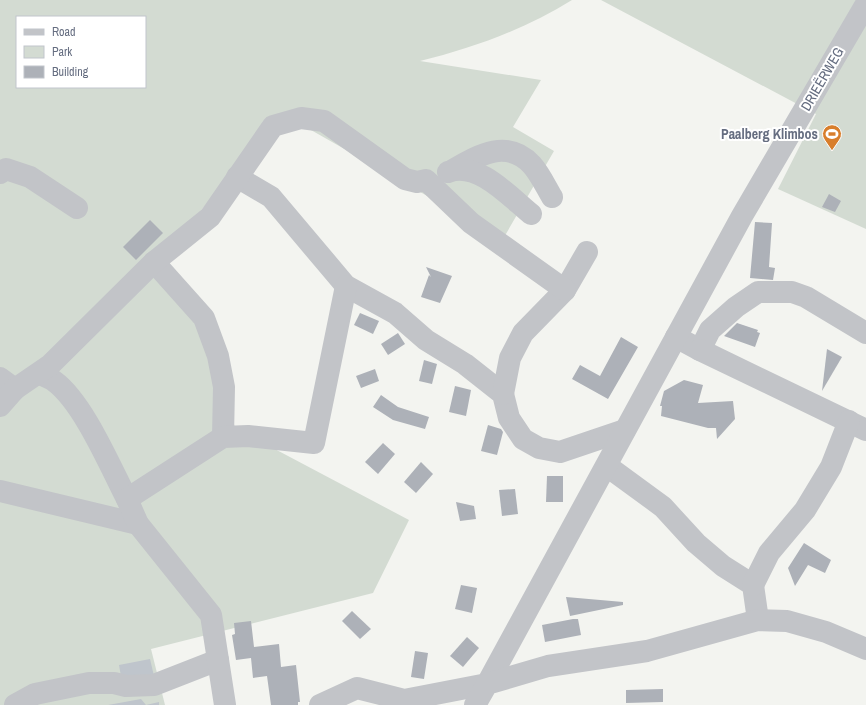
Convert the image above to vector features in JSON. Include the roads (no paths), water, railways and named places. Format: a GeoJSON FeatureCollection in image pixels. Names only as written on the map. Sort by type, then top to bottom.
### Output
{"type":"FeatureCollection","features":[{"type":"Feature","properties":{"kind":"street","name":"DRIEËRWEG"},"geometry":{"type":"LineString","coordinates":[[481,699],[742,216],[866,4]]}},
{"type":"Feature","properties":{"kind":"street"},"geometry":{"type":"LineString","coordinates":[[0,406],[8,384],[40,374],[154,262],[210,217],[273,126],[301,118],[324,122],[405,179],[417,182],[453,170],[478,156],[494,150],[513,152],[532,165],[552,197]]}},
{"type":"Feature","properties":{"kind":"street"},"geometry":{"type":"LineString","coordinates":[[0,172],[6,169],[30,177],[77,208]]}},
{"type":"Feature","properties":{"kind":"street"},"geometry":{"type":"LineString","coordinates":[[453,170],[466,169],[492,181],[531,214]]}},
{"type":"Feature","properties":{"kind":"street"},"geometry":{"type":"LineString","coordinates":[[237,177],[271,197],[346,286],[395,313],[426,340],[465,364],[503,394]]}},
{"type":"Feature","properties":{"kind":"street"},"geometry":{"type":"LineString","coordinates":[[426,180],[471,223],[565,290]]}},
{"type":"Feature","properties":{"kind":"street"},"geometry":{"type":"LineString","coordinates":[[587,252],[565,290],[523,333],[510,358],[503,394],[509,418],[523,439],[539,448],[560,452],[625,430]]}},
{"type":"Feature","properties":{"kind":"street"},"geometry":{"type":"LineString","coordinates":[[154,262],[204,318],[218,356],[224,387],[223,437]]}},
{"type":"Feature","properties":{"kind":"street"},"geometry":{"type":"LineString","coordinates":[[127,499],[223,437],[248,436],[314,443],[346,286]]}},
{"type":"Feature","properties":{"kind":"street"},"geometry":{"type":"LineString","coordinates":[[700,350],[710,330],[736,307],[758,292],[792,292],[806,297],[866,334]]}},
{"type":"Feature","properties":{"kind":"street"},"geometry":{"type":"LineString","coordinates":[[676,337],[857,425],[805,510],[769,553],[753,584],[758,620]]}},
{"type":"Feature","properties":{"kind":"street"},"geometry":{"type":"LineString","coordinates":[[40,374],[53,380],[71,398],[100,444],[138,524],[211,615],[225,705]]}},
{"type":"Feature","properties":{"kind":"street"},"geometry":{"type":"LineString","coordinates":[[607,466],[663,507],[696,543],[723,566],[753,584]]}},
{"type":"Feature","properties":{"kind":"street"},"geometry":{"type":"LineString","coordinates":[[0,491],[138,524]]}},
{"type":"Feature","properties":{"kind":"street"},"geometry":{"type":"LineString","coordinates":[[320,705],[357,688],[404,700],[481,699],[548,666],[646,651],[758,620],[786,621],[826,632],[866,650]]}},
{"type":"Feature","properties":{"kind":"street"},"geometry":{"type":"LineString","coordinates":[[15,705],[35,694],[89,683],[114,683],[126,686],[154,685],[218,660]]}},
{"type":"Feature","properties":{"kind":"place","name":"Paalberg Klimbos"},"geometry":{"type":"Point","coordinates":[832,151]}}]}
